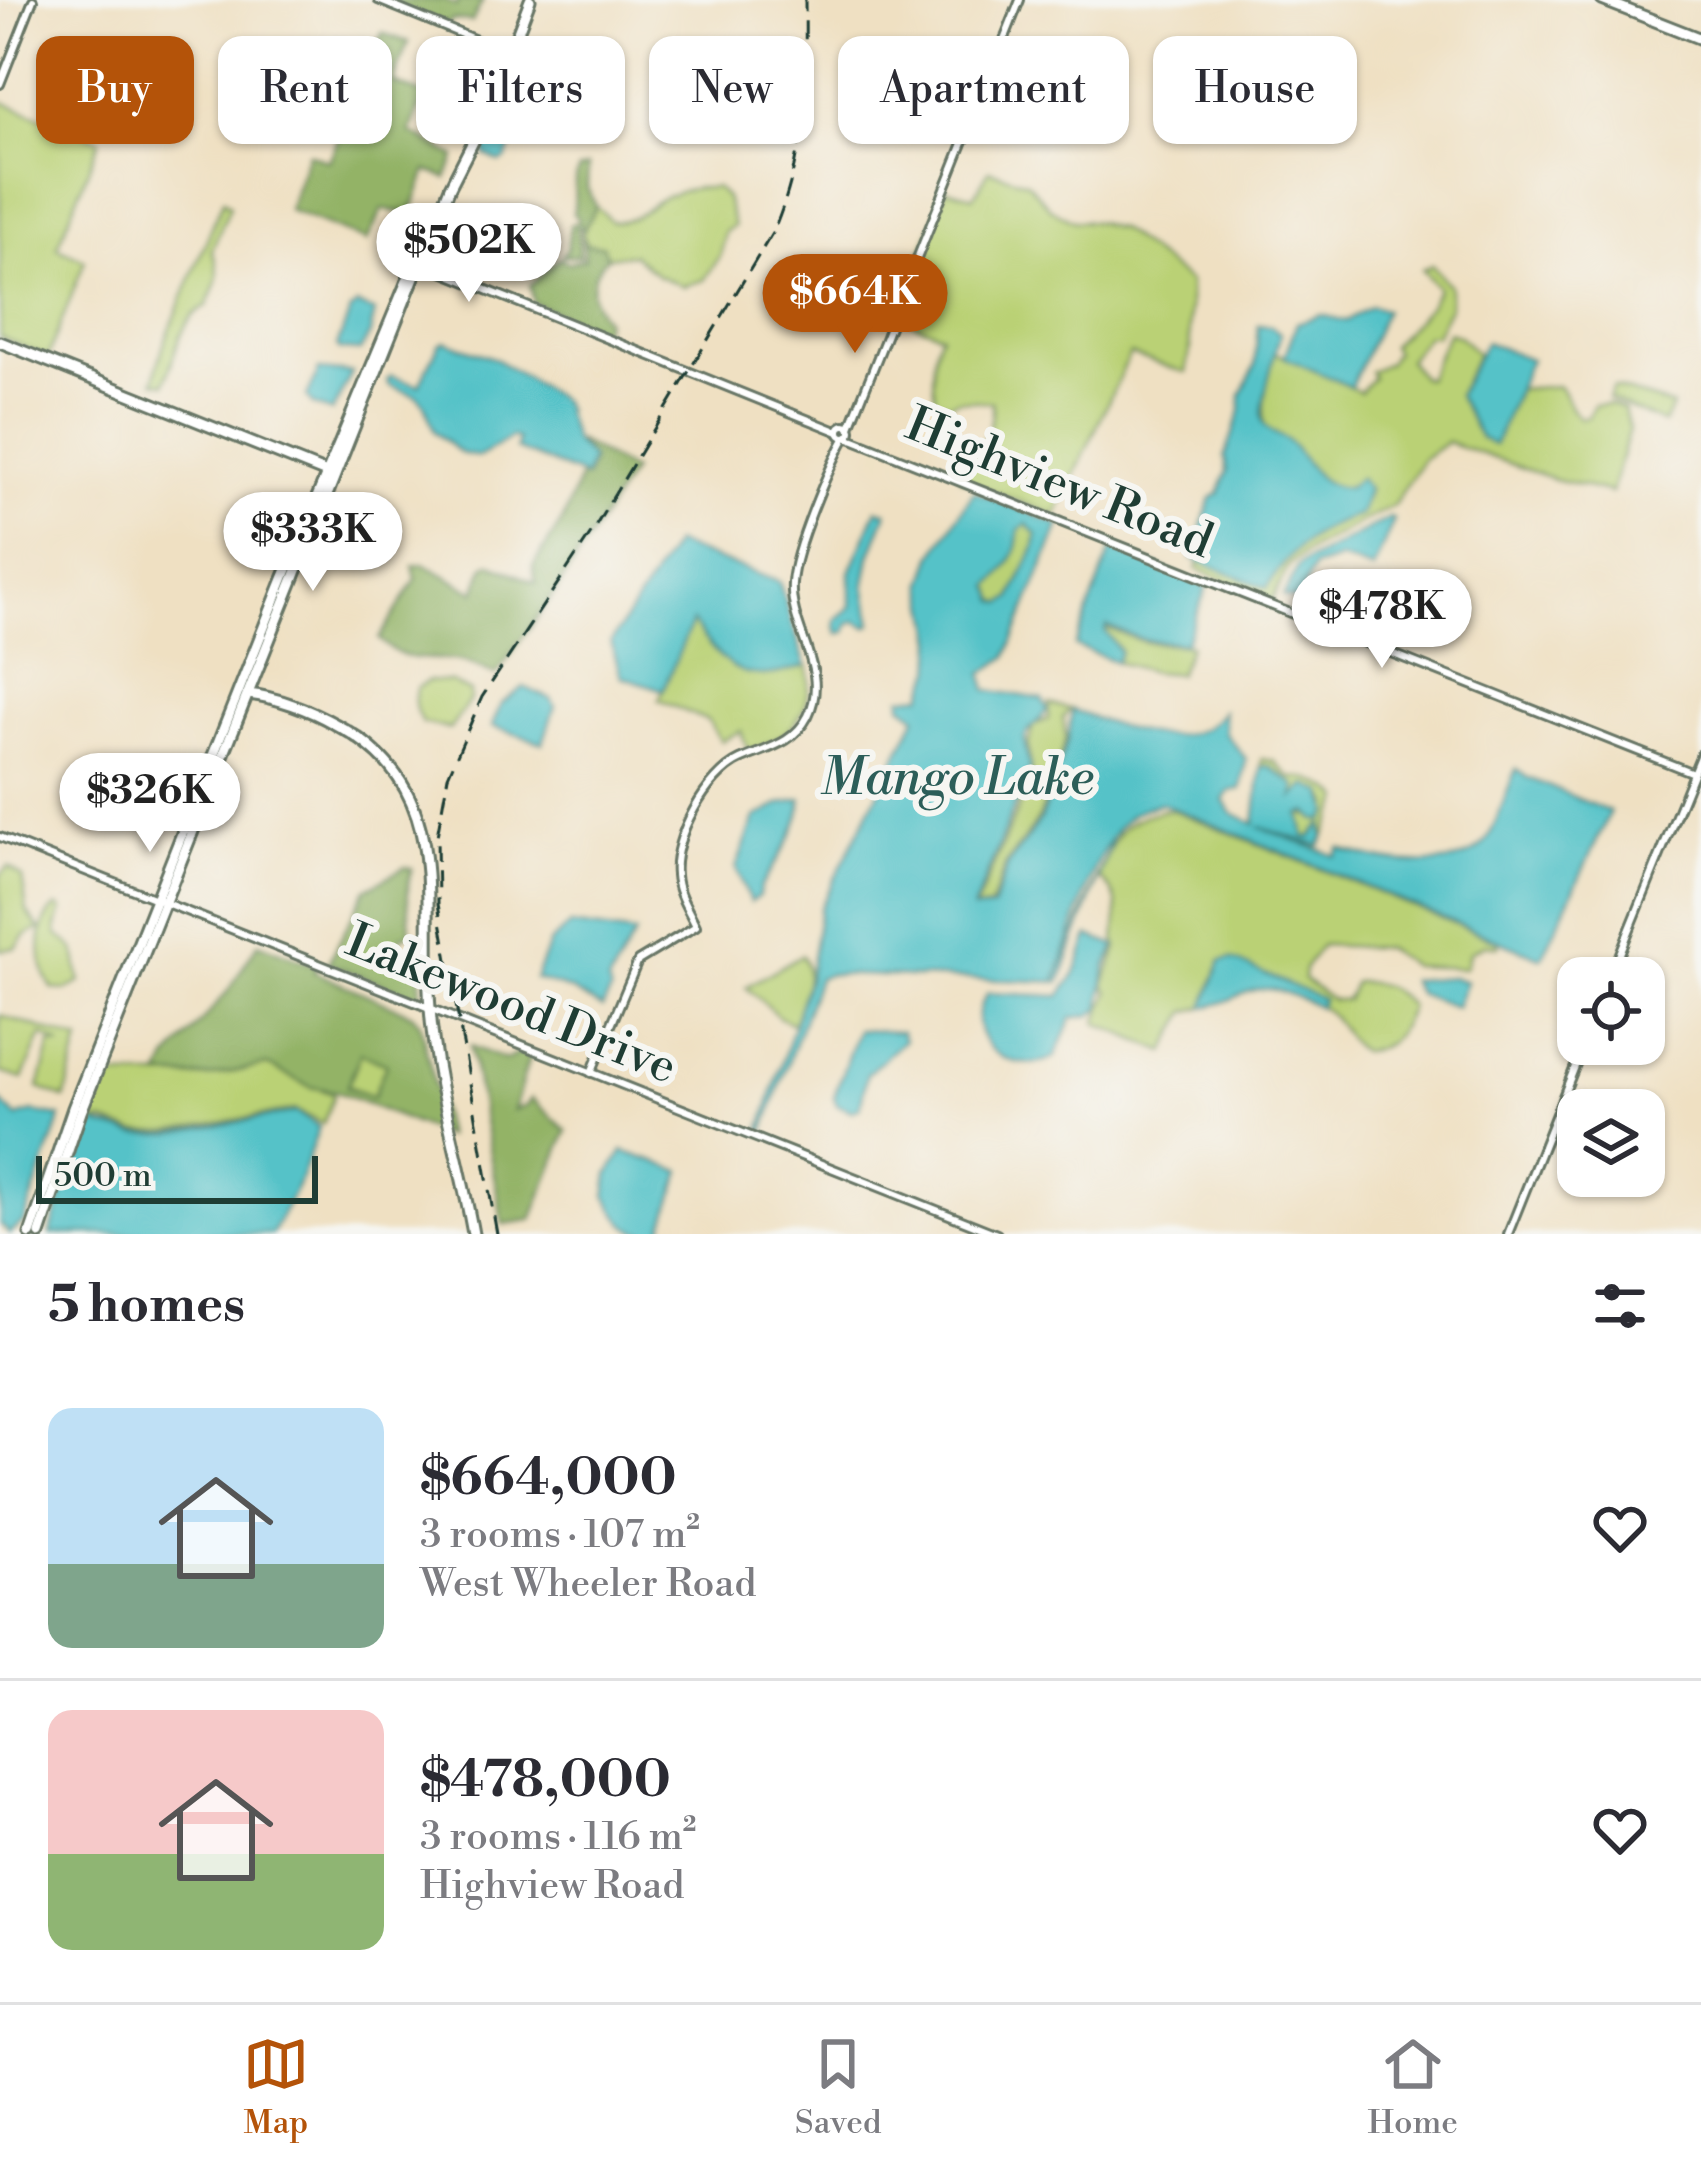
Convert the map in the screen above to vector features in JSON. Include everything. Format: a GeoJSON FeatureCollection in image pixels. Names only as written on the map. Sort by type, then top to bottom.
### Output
{"type":"FeatureCollection","features":[{"type":"Feature","properties":{"kind":"main road"},"geometry":{"type":"LineString","coordinates":[[512,36],[527,0]]}},
{"type":"Feature","properties":{"kind":"main road"},"geometry":{"type":"LineString","coordinates":[[1606,2],[1701,39]]}},
{"type":"Feature","properties":{"kind":"main road"},"geometry":{"type":"LineString","coordinates":[[244,692],[256,675],[444,194],[470,144]]}},
{"type":"Feature","properties":{"kind":"main road"},"geometry":{"type":"LineString","coordinates":[[0,342],[332,475]]}},
{"type":"Feature","properties":{"kind":"main road"},"geometry":{"type":"LineString","coordinates":[[40,1234],[96,1066],[244,692],[283,579],[332,475]]}},
{"type":"Feature","properties":{"kind":"main road"},"geometry":{"type":"LineString","coordinates":[[275,627],[283,579]]}},
{"type":"Feature","properties":{"kind":"main road"},"geometry":{"type":"LineString","coordinates":[[256,675],[261,688],[279,702]]}},
{"type":"Feature","properties":{"kind":"main road"},"geometry":{"type":"LineString","coordinates":[[244,692],[362,736],[404,784],[422,828],[428,864],[430,1011],[473,1234]]}},
{"type":"Feature","properties":{"kind":"main road"},"geometry":{"type":"LineString","coordinates":[[244,692],[337,725]]}},
{"type":"Feature","properties":{"kind":"main road"},"geometry":{"type":"LineString","coordinates":[[30,1234],[59,1144],[161,901]]}},
{"type":"Feature","properties":{"kind":"street"},"geometry":{"type":"LineString","coordinates":[[0,84],[33,0]]}},
{"type":"Feature","properties":{"kind":"street"},"geometry":{"type":"LineString","coordinates":[[378,0],[467,36]]}},
{"type":"Feature","properties":{"kind":"street"},"geometry":{"type":"LineString","coordinates":[[591,1073],[638,961],[696,926],[680,893],[675,866],[697,804],[725,769],[777,747],[796,733],[813,704],[815,675],[791,582],[798,554],[1020,0]]}},
{"type":"Feature","properties":{"kind":"street","name":"Highview Road"},"geometry":{"type":"LineString","coordinates":[[418,262],[1693,773]]}},
{"type":"Feature","properties":{"kind":"street"},"geometry":{"type":"LineString","coordinates":[[1619,957],[1701,754]]}},
{"type":"Feature","properties":{"kind":"street","name":"Lakewood Drive"},"geometry":{"type":"LineString","coordinates":[[0,837],[997,1234]]}},
{"type":"Feature","properties":{"kind":"street"},"geometry":{"type":"LineString","coordinates":[[1508,1234],[1576,1065]]}},
{"type":"Feature","properties":{"kind":"green space"},"geometry":{"type":"Polygon","coordinates":[[[397,0],[445,0],[456,6],[459,0],[483,0],[472,22],[453,20],[446,25],[395,5],[397,0]]]}},
{"type":"Feature","properties":{"kind":"green space"},"geometry":{"type":"Polygon","coordinates":[[[392,36],[408,42],[393,83],[416,92],[416,117],[410,132],[416,135],[416,144],[432,144],[456,157],[447,178],[427,171],[411,214],[383,209],[367,241],[288,210],[308,153],[329,161],[336,144],[392,144],[392,36]]]}},
{"type":"Feature","properties":{"kind":"green space"},"geometry":{"type":"Polygon","coordinates":[[[0,101],[36,115],[36,144],[98,144],[57,248],[85,260],[48,357],[0,337],[0,101]]]}},
{"type":"Feature","properties":{"kind":"green space"},"geometry":{"type":"Polygon","coordinates":[[[588,166],[587,188],[596,206],[582,233],[586,244],[603,246],[607,257],[592,288],[605,320],[601,332],[534,303],[530,286],[558,259],[568,263],[585,259],[581,225],[577,226],[580,256],[561,256],[567,249],[570,225],[579,220],[573,213],[577,174],[588,166]]]}},
{"type":"Feature","properties":{"kind":"green space"},"geometry":{"type":"Polygon","coordinates":[[[989,170],[1027,182],[1050,208],[1073,221],[1121,230],[1189,282],[1186,373],[1130,354],[1056,516],[960,478],[987,433],[992,402],[948,404],[936,399],[934,365],[941,334],[897,316],[946,189],[974,196],[989,170]]]}},
{"type":"Feature","properties":{"kind":"green space"},"geometry":{"type":"Polygon","coordinates":[[[695,188],[716,188],[726,198],[734,226],[725,232],[721,255],[704,280],[684,286],[658,276],[633,254],[607,257],[603,247],[586,244],[582,233],[596,206],[611,221],[625,220],[665,197],[695,188]]]}},
{"type":"Feature","properties":{"kind":"green space"},"geometry":{"type":"Polygon","coordinates":[[[223,200],[230,206],[212,250],[218,272],[214,290],[207,306],[184,329],[165,383],[154,381],[163,346],[223,200]]]}},
{"type":"Feature","properties":{"kind":"green space"},"geometry":{"type":"Polygon","coordinates":[[[1432,265],[1450,286],[1450,306],[1435,336],[1427,335],[1408,360],[1422,378],[1427,378],[1448,332],[1459,336],[1477,354],[1457,395],[1480,438],[1493,444],[1518,389],[1557,386],[1580,418],[1588,417],[1594,405],[1611,404],[1624,410],[1629,429],[1611,493],[1447,442],[1423,459],[1394,505],[1289,565],[1272,601],[1197,569],[1200,560],[1267,588],[1306,541],[1360,515],[1368,490],[1360,479],[1348,488],[1323,481],[1265,427],[1264,401],[1272,358],[1274,352],[1360,392],[1373,377],[1370,371],[1388,363],[1395,352],[1391,346],[1429,306],[1438,288],[1422,270],[1432,265]]]}},
{"type":"Feature","properties":{"kind":"green space"},"geometry":{"type":"Polygon","coordinates":[[[1613,387],[1672,406],[1664,424],[1608,398],[1613,387]]]}},
{"type":"Feature","properties":{"kind":"green space"},"geometry":{"type":"Polygon","coordinates":[[[576,440],[632,471],[496,675],[460,661],[408,657],[379,639],[416,579],[413,566],[424,564],[475,592],[490,563],[536,583],[533,566],[563,520],[592,460],[576,440]]]}},
{"type":"Feature","properties":{"kind":"green space"},"geometry":{"type":"Polygon","coordinates":[[[1027,523],[1037,535],[1035,548],[1012,598],[997,601],[991,585],[1011,561],[1019,530],[1027,523]]]}},
{"type":"Feature","properties":{"kind":"green space"},"geometry":{"type":"Polygon","coordinates":[[[692,621],[808,667],[808,698],[788,731],[748,751],[741,731],[721,741],[708,721],[659,700],[692,621]]]}},
{"type":"Feature","properties":{"kind":"green space"},"geometry":{"type":"Polygon","coordinates":[[[1107,628],[1144,642],[1190,645],[1178,674],[1153,672],[1116,662],[1120,651],[1107,628]]]}},
{"type":"Feature","properties":{"kind":"green space"},"geometry":{"type":"Polygon","coordinates":[[[428,681],[451,682],[470,692],[470,700],[450,729],[422,723],[416,689],[428,681]]]}},
{"type":"Feature","properties":{"kind":"green space"},"geometry":{"type":"Polygon","coordinates":[[[1049,704],[1071,709],[1063,717],[1066,739],[1039,818],[1006,864],[990,907],[975,909],[1022,799],[1033,789],[1028,745],[1034,725],[1048,719],[1049,704]]]}},
{"type":"Feature","properties":{"kind":"green space"},"geometry":{"type":"Polygon","coordinates":[[[1262,759],[1274,761],[1291,778],[1326,786],[1342,799],[1324,838],[1323,825],[1311,837],[1304,837],[1300,814],[1315,816],[1330,805],[1324,792],[1305,787],[1293,798],[1296,787],[1269,766],[1261,767],[1262,759]]]}},
{"type":"Feature","properties":{"kind":"green space"},"geometry":{"type":"Polygon","coordinates":[[[1165,810],[1498,941],[1498,946],[1485,944],[1470,952],[1465,968],[1412,966],[1385,948],[1322,945],[1304,969],[1303,979],[1332,1000],[1346,1000],[1354,982],[1363,982],[1392,990],[1410,1006],[1393,1038],[1362,1052],[1319,1007],[1322,1000],[1221,961],[1204,1007],[1187,1012],[1165,1052],[1097,1023],[1118,946],[1115,898],[1098,878],[1120,832],[1137,819],[1165,810]]]}},
{"type":"Feature","properties":{"kind":"green space"},"geometry":{"type":"Polygon","coordinates":[[[9,867],[22,877],[27,912],[40,929],[25,936],[16,948],[0,950],[0,875],[9,867]]]}},
{"type":"Feature","properties":{"kind":"green space"},"geometry":{"type":"Polygon","coordinates":[[[405,867],[412,869],[410,934],[402,936],[394,954],[421,963],[420,998],[328,963],[366,889],[405,867]]]}},
{"type":"Feature","properties":{"kind":"green space"},"geometry":{"type":"Polygon","coordinates":[[[57,906],[62,910],[58,934],[75,952],[81,982],[66,990],[53,989],[41,958],[44,924],[57,906]]]}},
{"type":"Feature","properties":{"kind":"green space"},"geometry":{"type":"Polygon","coordinates":[[[258,943],[412,1014],[420,1023],[446,1136],[338,1092],[311,1087],[267,1065],[207,1077],[160,1077],[168,1060],[228,991],[258,943]],[[361,1053],[347,1087],[373,1097],[386,1064],[361,1053]]]}},
{"type":"Feature","properties":{"kind":"green space"},"geometry":{"type":"Polygon","coordinates":[[[801,955],[807,979],[793,1024],[746,987],[801,955]]]}},
{"type":"Feature","properties":{"kind":"green space"},"geometry":{"type":"Polygon","coordinates":[[[0,1015],[80,1041],[65,1099],[39,1088],[51,1044],[61,1045],[42,1035],[23,1079],[0,1072],[0,1015]]]}},
{"type":"Feature","properties":{"kind":"green space"},"geometry":{"type":"Polygon","coordinates":[[[470,1046],[506,1060],[522,1051],[530,1054],[514,1110],[526,1106],[531,1098],[567,1131],[532,1220],[503,1224],[470,1046]]]}},
{"type":"Feature","properties":{"kind":"green space"},"geometry":{"type":"Polygon","coordinates":[[[361,1053],[387,1064],[372,1097],[347,1085],[361,1053]]]}},
{"type":"Feature","properties":{"kind":"green space"},"geometry":{"type":"Polygon","coordinates":[[[267,1065],[334,1095],[323,1124],[295,1110],[168,1132],[135,1133],[104,1122],[87,1122],[102,1077],[207,1077],[267,1065]]]}},
{"type":"Feature","properties":{"kind":"water"},"geometry":{"type":"Polygon","coordinates":[[[513,144],[500,162],[486,155],[484,147],[513,144]]]}},
{"type":"Feature","properties":{"kind":"water"},"geometry":{"type":"Polygon","coordinates":[[[357,305],[375,312],[370,334],[360,351],[340,350],[337,346],[357,305]]]}},
{"type":"Feature","properties":{"kind":"water"},"geometry":{"type":"Polygon","coordinates":[[[1371,306],[1385,310],[1351,387],[1284,357],[1297,323],[1321,315],[1346,321],[1371,306]]]}},
{"type":"Feature","properties":{"kind":"water"},"geometry":{"type":"Polygon","coordinates":[[[1258,325],[1271,326],[1281,334],[1263,402],[1266,427],[1290,443],[1328,484],[1348,488],[1359,478],[1368,489],[1360,515],[1306,541],[1267,588],[1192,558],[1211,498],[1219,494],[1227,472],[1225,457],[1241,411],[1241,395],[1255,366],[1258,325]]]}},
{"type":"Feature","properties":{"kind":"water"},"geometry":{"type":"Polygon","coordinates":[[[445,341],[494,358],[561,400],[574,442],[591,459],[585,477],[516,449],[518,440],[512,437],[479,457],[460,453],[434,431],[417,396],[387,380],[391,376],[419,385],[439,344],[445,341]]]}},
{"type":"Feature","properties":{"kind":"water"},"geometry":{"type":"Polygon","coordinates":[[[1485,342],[1530,359],[1494,445],[1480,438],[1457,395],[1485,342]]]}},
{"type":"Feature","properties":{"kind":"water"},"geometry":{"type":"Polygon","coordinates":[[[319,370],[352,373],[332,412],[313,405],[307,397],[319,370]]]}},
{"type":"Feature","properties":{"kind":"water","name":"Mango Lake"},"geometry":{"type":"Polygon","coordinates":[[[974,491],[1060,525],[1007,657],[983,674],[987,690],[1042,699],[1047,710],[1025,738],[1030,767],[973,910],[992,908],[1008,865],[1041,819],[1068,740],[1072,710],[1130,730],[1172,736],[1209,725],[1223,711],[1225,733],[1246,759],[1241,789],[1230,791],[1224,800],[1231,812],[1255,824],[1261,767],[1269,766],[1296,786],[1294,797],[1307,785],[1324,792],[1330,812],[1324,820],[1308,812],[1300,814],[1305,837],[1311,837],[1322,824],[1320,846],[1259,827],[1336,856],[1340,848],[1374,858],[1437,863],[1473,852],[1491,833],[1516,769],[1610,812],[1542,958],[1161,803],[1129,816],[1103,852],[1056,980],[1112,841],[1060,982],[828,974],[818,978],[760,1133],[809,976],[820,908],[917,716],[902,705],[902,697],[923,695],[933,670],[935,640],[924,583],[933,556],[974,491]],[[1027,524],[1019,530],[1011,561],[991,586],[997,601],[1012,598],[1037,535],[1027,524]]]}},
{"type":"Feature","properties":{"kind":"water"},"geometry":{"type":"Polygon","coordinates":[[[877,509],[886,515],[865,585],[872,624],[867,627],[856,621],[838,634],[837,620],[851,606],[850,572],[877,509]]]}},
{"type":"Feature","properties":{"kind":"water"},"geometry":{"type":"Polygon","coordinates":[[[1394,520],[1373,570],[1340,559],[1314,567],[1298,601],[1283,597],[1299,565],[1394,520]]]}},
{"type":"Feature","properties":{"kind":"water"},"geometry":{"type":"Polygon","coordinates":[[[674,544],[779,582],[806,666],[767,675],[739,670],[716,653],[692,622],[663,690],[621,676],[611,642],[674,544]]]}},
{"type":"Feature","properties":{"kind":"water"},"geometry":{"type":"Polygon","coordinates":[[[1116,549],[1207,587],[1185,643],[1144,640],[1107,626],[1105,631],[1120,651],[1116,662],[1075,646],[1111,551],[1116,549]]]}},
{"type":"Feature","properties":{"kind":"water"},"geometry":{"type":"Polygon","coordinates":[[[524,687],[551,699],[555,706],[543,743],[492,726],[501,704],[524,687]]]}},
{"type":"Feature","properties":{"kind":"water"},"geometry":{"type":"Polygon","coordinates":[[[802,799],[793,833],[759,896],[750,902],[736,868],[755,818],[802,799]]]}},
{"type":"Feature","properties":{"kind":"water"},"geometry":{"type":"Polygon","coordinates":[[[570,925],[635,934],[608,983],[611,992],[602,1008],[570,990],[535,979],[550,942],[570,925]]]}},
{"type":"Feature","properties":{"kind":"water"},"geometry":{"type":"Polygon","coordinates":[[[1089,936],[1116,946],[1106,967],[1100,1009],[1072,1018],[1055,1057],[1021,1063],[992,1050],[978,1025],[988,993],[1060,996],[1076,973],[1089,936]]]}},
{"type":"Feature","properties":{"kind":"water"},"geometry":{"type":"Polygon","coordinates":[[[1231,959],[1322,999],[1319,1007],[1285,993],[1259,989],[1204,1007],[1221,961],[1231,959]]]}},
{"type":"Feature","properties":{"kind":"water"},"geometry":{"type":"Polygon","coordinates":[[[1452,977],[1466,982],[1456,1007],[1418,994],[1410,980],[1452,977]]]}},
{"type":"Feature","properties":{"kind":"water"},"geometry":{"type":"Polygon","coordinates":[[[857,1030],[901,1032],[904,1040],[867,1074],[860,1107],[852,1111],[837,1105],[834,1097],[857,1030]]]}},
{"type":"Feature","properties":{"kind":"water"},"geometry":{"type":"Polygon","coordinates":[[[0,1101],[17,1117],[33,1112],[61,1117],[24,1222],[9,1234],[0,1224],[0,1101]]]}},
{"type":"Feature","properties":{"kind":"water"},"geometry":{"type":"Polygon","coordinates":[[[296,1112],[319,1127],[300,1180],[272,1234],[50,1234],[89,1122],[135,1135],[169,1134],[296,1112]]]}},
{"type":"Feature","properties":{"kind":"water"},"geometry":{"type":"Polygon","coordinates":[[[623,1151],[682,1171],[661,1234],[627,1225],[606,1196],[609,1174],[623,1151]]]}},
{"type":"Feature","properties":{"kind":"railway"},"geometry":{"type":"LineString","coordinates":[[497,1234],[438,904],[437,836],[448,776],[482,697],[592,532],[774,230],[798,145],[805,0]]}}]}
